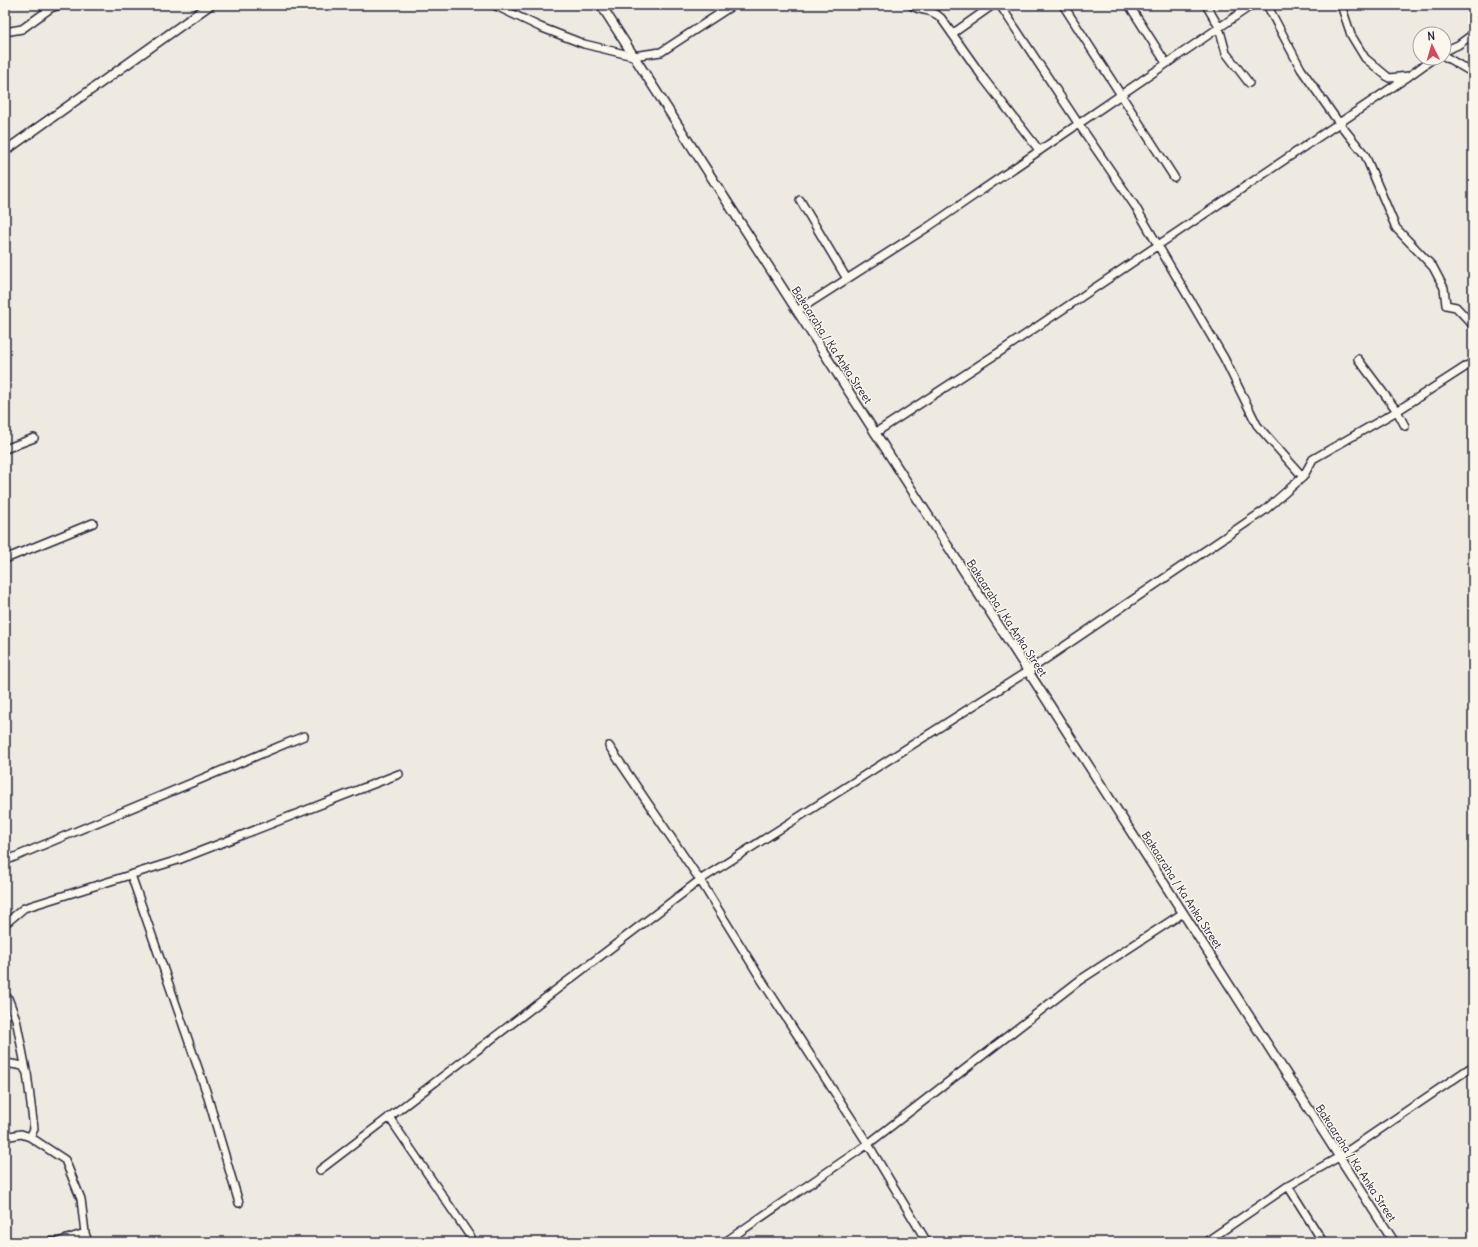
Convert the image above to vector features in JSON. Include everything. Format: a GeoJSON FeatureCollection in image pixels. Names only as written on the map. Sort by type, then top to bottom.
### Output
{"type":"FeatureCollection","features":[{"type":"Feature","properties":{"kind":"street"},"geometry":{"type":"LineString","coordinates":[[5,32],[22,29],[51,8],[59,5]]}},
{"type":"Feature","properties":{"kind":"street"},"geometry":{"type":"LineString","coordinates":[[5,151],[210,5]]}},
{"type":"Feature","properties":{"kind":"street"},"geometry":{"type":"LineString","coordinates":[[494,5],[540,27],[584,44],[633,56],[661,52],[733,5]]}},
{"type":"Feature","properties":{"kind":"street","name":"Bakaaraha / Ka Anka Street"},"geometry":{"type":"LineString","coordinates":[[601,5],[1394,1242]]}},
{"type":"Feature","properties":{"kind":"street"},"geometry":{"type":"LineString","coordinates":[[952,34],[994,5]]}},
{"type":"Feature","properties":{"kind":"street"},"geometry":{"type":"LineString","coordinates":[[1000,5],[1078,124],[1135,206],[1157,246],[1224,358],[1257,425],[1303,477]]}},
{"type":"Feature","properties":{"kind":"street"},"geometry":{"type":"LineString","coordinates":[[1063,5],[1174,177]]}},
{"type":"Feature","properties":{"kind":"street"},"geometry":{"type":"LineString","coordinates":[[1129,5],[1166,63]]}},
{"type":"Feature","properties":{"kind":"street"},"geometry":{"type":"LineString","coordinates":[[1206,5],[1219,27],[1226,53],[1249,83]]}},
{"type":"Feature","properties":{"kind":"street"},"geometry":{"type":"LineString","coordinates":[[797,311],[928,227],[1252,5]]}},
{"type":"Feature","properties":{"kind":"street"},"geometry":{"type":"LineString","coordinates":[[1267,5],[1293,56],[1339,123],[1365,155],[1396,228],[1433,267],[1444,288],[1446,306],[1456,307],[1473,325]]}},
{"type":"Feature","properties":{"kind":"street"},"geometry":{"type":"LineString","coordinates":[[1341,5],[1351,35],[1365,58],[1389,78],[1408,76]]}},
{"type":"Feature","properties":{"kind":"street"},"geometry":{"type":"LineString","coordinates":[[914,6],[933,11],[941,18],[1039,150]]}},
{"type":"Feature","properties":{"kind":"street"},"geometry":{"type":"LineString","coordinates":[[1452,48],[1473,34]]}},
{"type":"Feature","properties":{"kind":"street"},"geometry":{"type":"LineString","coordinates":[[1452,61],[1473,73]]}},
{"type":"Feature","properties":{"kind":"street"},"geometry":{"type":"LineString","coordinates":[[875,433],[1001,351],[1422,66]]}},
{"type":"Feature","properties":{"kind":"street"},"geometry":{"type":"LineString","coordinates":[[800,200],[847,279]]}},
{"type":"Feature","properties":{"kind":"street"},"geometry":{"type":"LineString","coordinates":[[1358,359],[1397,411],[1405,426]]}},
{"type":"Feature","properties":{"kind":"street"},"geometry":{"type":"LineString","coordinates":[[320,1170],[700,880],[1028,671],[1265,510],[1303,477],[1314,460],[1397,411],[1473,362]]}},
{"type":"Feature","properties":{"kind":"street"},"geometry":{"type":"LineString","coordinates":[[5,449],[34,438]]}},
{"type":"Feature","properties":{"kind":"street"},"geometry":{"type":"LineString","coordinates":[[5,559],[93,524]]}},
{"type":"Feature","properties":{"kind":"street"},"geometry":{"type":"LineString","coordinates":[[5,861],[304,736]]}},
{"type":"Feature","properties":{"kind":"street"},"geometry":{"type":"LineString","coordinates":[[608,746],[700,880],[868,1144],[927,1242]]}},
{"type":"Feature","properties":{"kind":"street"},"geometry":{"type":"LineString","coordinates":[[5,924],[24,908],[178,860],[399,774]]}},
{"type":"Feature","properties":{"kind":"street"},"geometry":{"type":"LineString","coordinates":[[131,874],[206,1091],[239,1204]]}},
{"type":"Feature","properties":{"kind":"street"},"geometry":{"type":"LineString","coordinates":[[725,1242],[868,1144],[1080,980],[1183,913]]}},
{"type":"Feature","properties":{"kind":"street"},"geometry":{"type":"LineString","coordinates":[[6,995],[16,1019],[26,1070],[34,1129],[30,1137]]}},
{"type":"Feature","properties":{"kind":"street"},"geometry":{"type":"LineString","coordinates":[[5,1065],[6,1063],[23,1066],[26,1070]]}},
{"type":"Feature","properties":{"kind":"street"},"geometry":{"type":"LineString","coordinates":[[1206,1242],[1288,1186],[1340,1157],[1473,1066]]}},
{"type":"Feature","properties":{"kind":"street"},"geometry":{"type":"LineString","coordinates":[[389,1117],[474,1242]]}},
{"type":"Feature","properties":{"kind":"street"},"geometry":{"type":"LineString","coordinates":[[5,1137],[21,1134],[30,1137],[65,1160],[81,1199],[85,1233],[88,1242]]}},
{"type":"Feature","properties":{"kind":"street"},"geometry":{"type":"LineString","coordinates":[[1288,1186],[1323,1242]]}},
{"type":"Feature","properties":{"kind":"street"},"geometry":{"type":"LineString","coordinates":[[50,1242],[58,1242],[85,1233]]}}]}
